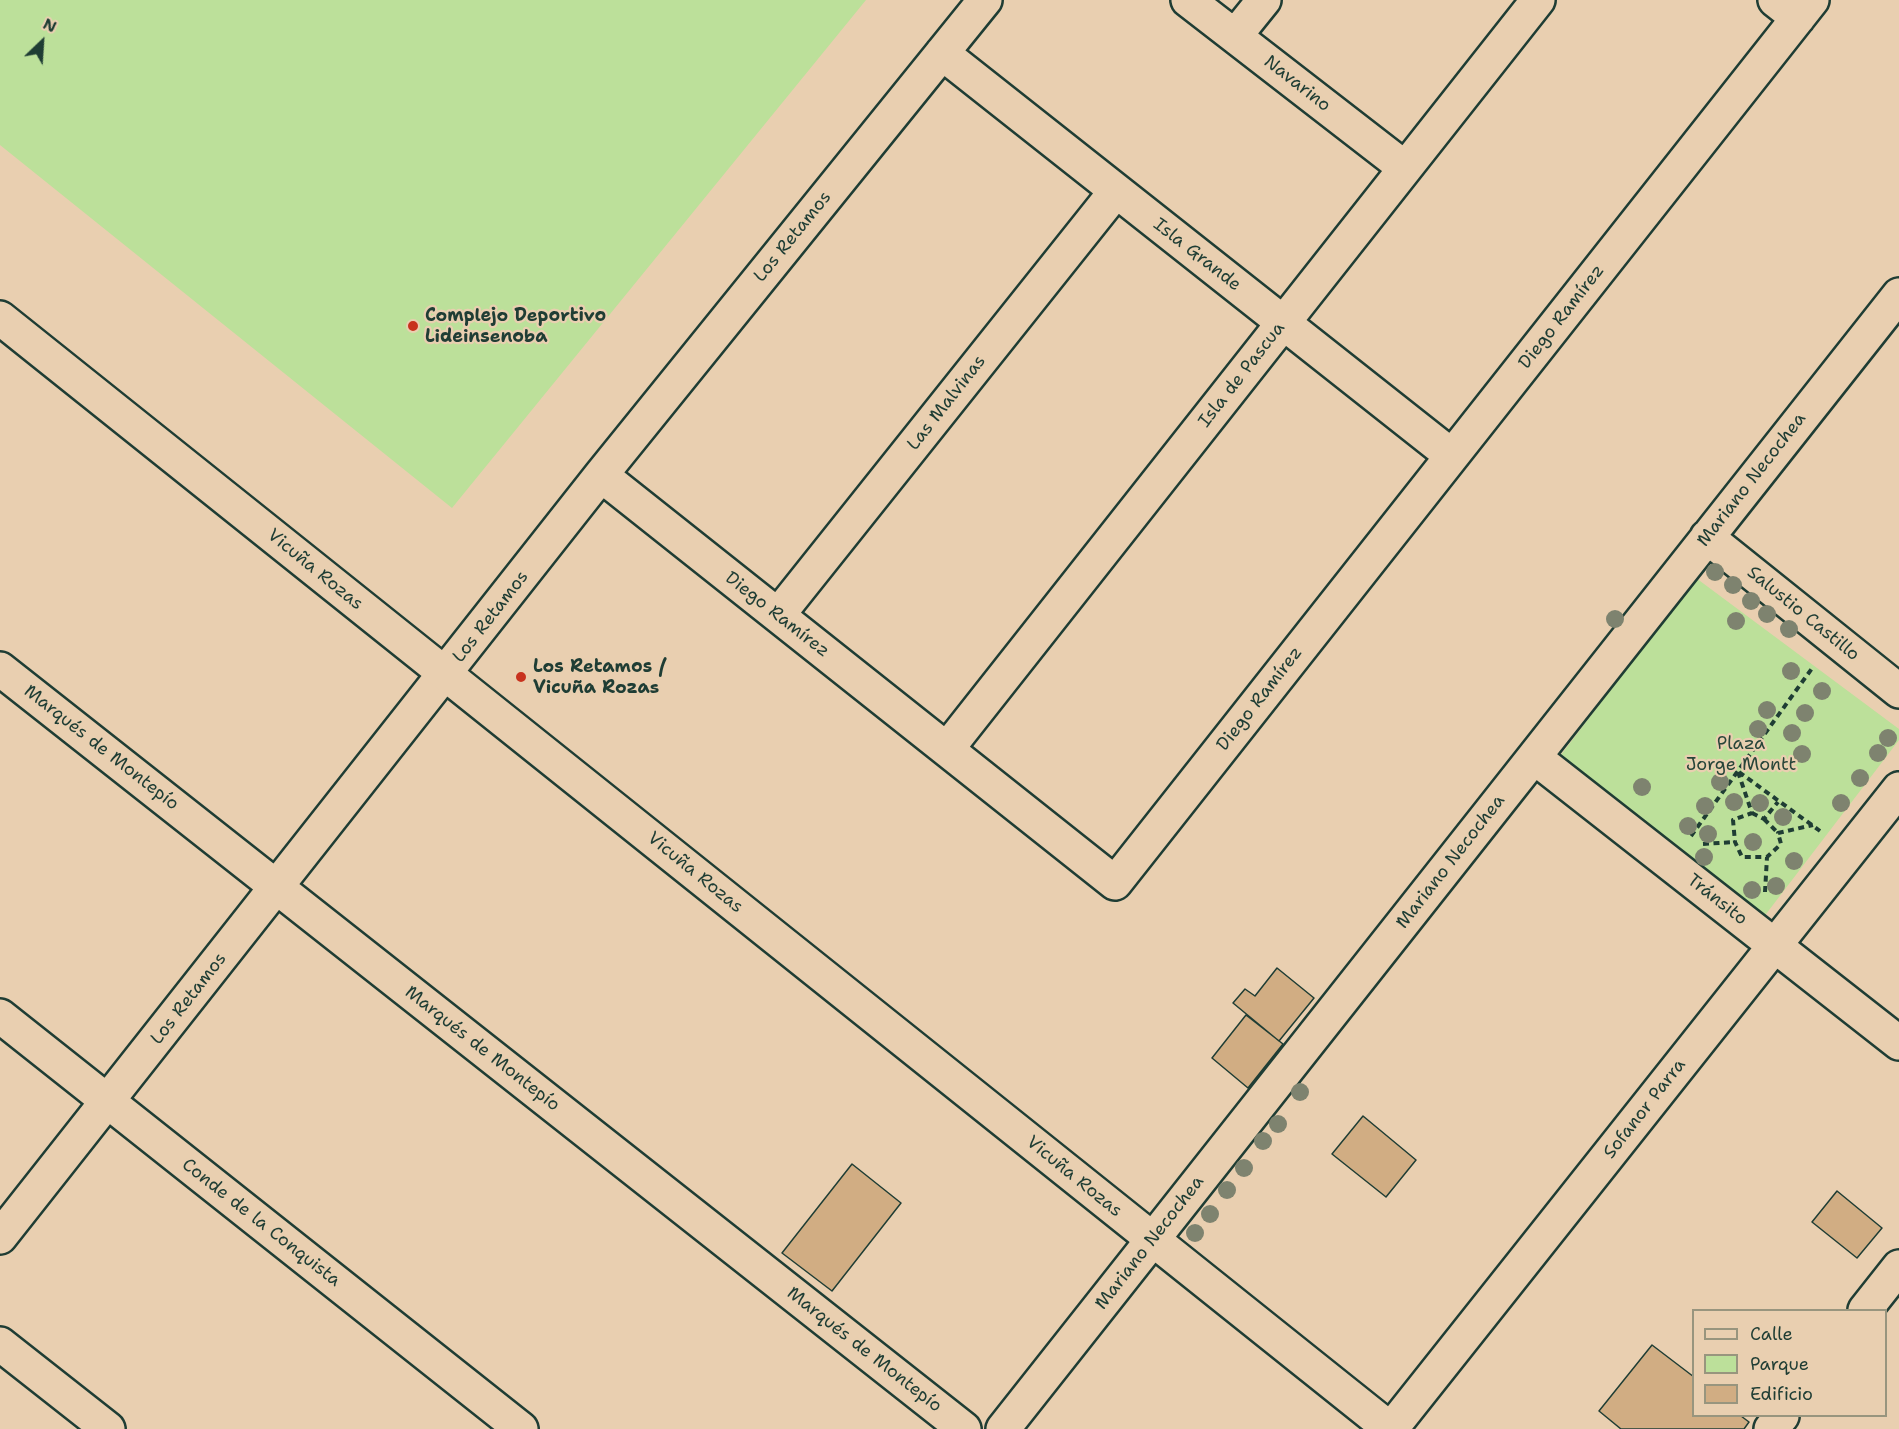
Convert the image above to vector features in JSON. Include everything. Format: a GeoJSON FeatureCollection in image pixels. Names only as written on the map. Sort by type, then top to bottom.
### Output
{"type":"FeatureCollection","features":[{"type":"Feature","properties":{"kind":"street","name":"Los Retamos"},"geometry":{"type":"LineString","coordinates":[[0,1238],[601,475],[985,0]]}},
{"type":"Feature","properties":{"kind":"street","name":"Navarino"},"geometry":{"type":"LineString","coordinates":[[1188,0],[1405,168]]}},
{"type":"Feature","properties":{"kind":"street"},"geometry":{"type":"LineString","coordinates":[[1235,36],[1264,0]]}},
{"type":"Feature","properties":{"kind":"street","name":"Isla de Pascua"},"geometry":{"type":"LineString","coordinates":[[946,749],[1538,0]]}},
{"type":"Feature","properties":{"kind":"street","name":"Diego Ramírez"},"geometry":{"type":"LineString","coordinates":[[601,475],[1115,883],[1452,456],[1795,6]]}},
{"type":"Feature","properties":{"kind":"street","name":"Isla Grande"},"geometry":{"type":"LineString","coordinates":[[942,53],[1452,456]]}},
{"type":"Feature","properties":{"kind":"street","name":"Las Malvinas"},"geometry":{"type":"LineString","coordinates":[[778,615],[1116,191]]}},
{"type":"Feature","properties":{"kind":"street","name":"Mariano Necochea"},"geometry":{"type":"LineString","coordinates":[[1003,1429],[1899,295]]}},
{"type":"Feature","properties":{"kind":"street","name":"Vicuña Rozas"},"geometry":{"type":"LineString","coordinates":[[0,318],[1390,1429]]}},
{"type":"Feature","properties":{"kind":"street","name":"Salustio Castillo"},"geometry":{"type":"LineString","coordinates":[[1707,537],[1899,691]]}},
{"type":"Feature","properties":{"kind":"street","name":"Marqués de Montepío"},"geometry":{"type":"LineString","coordinates":[[0,669],[964,1429]]}},
{"type":"Feature","properties":{"kind":"street","name":"Tránsito"},"geometry":{"type":"LineString","coordinates":[[1534,757],[1899,1043]]}},
{"type":"Feature","properties":{"kind":"street","name":"Sofanor Parra"},"geometry":{"type":"LineString","coordinates":[[1390,1429],[1899,789]]}},
{"type":"Feature","properties":{"kind":"street","name":"Conde de la Conquista"},"geometry":{"type":"LineString","coordinates":[[0,1016],[522,1429]]}},
{"type":"Feature","properties":{"kind":"street"},"geometry":{"type":"LineString","coordinates":[[1867,1309],[1899,1267]]}},
{"type":"Feature","properties":{"kind":"street"},"geometry":{"type":"LineString","coordinates":[[0,1344],[108,1429]]}},
{"type":"Feature","properties":{"kind":"street"},"geometry":{"type":"LineString","coordinates":[[1771,1429],[1781,1417]]}},
{"type":"Feature","properties":{"kind":"path"},"geometry":{"type":"LineString","coordinates":[[1685,845],[1819,660]]}},
{"type":"Feature","properties":{"kind":"path"},"geometry":{"type":"LineString","coordinates":[[1738,772],[1822,832]]}},
{"type":"Feature","properties":{"kind":"path"},"geometry":{"type":"LineString","coordinates":[[1738,772],[1752,813],[1764,819],[1778,833],[1781,844],[1767,857],[1742,857],[1735,842],[1733,820],[1752,813]]}},
{"type":"Feature","properties":{"kind":"path"},"geometry":{"type":"LineString","coordinates":[[1764,819],[1778,802]]}},
{"type":"Feature","properties":{"kind":"path"},"geometry":{"type":"LineString","coordinates":[[1778,833],[1813,825]]}},
{"type":"Feature","properties":{"kind":"path"},"geometry":{"type":"LineString","coordinates":[[1695,844],[1735,842]]}},
{"type":"Feature","properties":{"kind":"path"},"geometry":{"type":"LineString","coordinates":[[1764,898],[1767,857]]}},
{"type":"Feature","properties":{"kind":"green space","name":"Complejo Deportivo Lideinsenoba"},"geometry":{"type":"Polygon","coordinates":[[[0,0],[866,0],[452,508],[0,145],[0,0]]]}},
{"type":"Feature","properties":{"kind":"green space","name":"Plaza Jorge Montt"},"geometry":{"type":"Polygon","coordinates":[[[1696,578],[1899,729],[1899,740],[1763,918],[1560,756],[1696,578]]]}},
{"type":"Feature","properties":{"kind":"building"},"geometry":{"type":"Polygon","coordinates":[[[1277,968],[1314,998],[1279,1041],[1233,1003],[1245,989],[1255,996],[1277,968]]]}},
{"type":"Feature","properties":{"kind":"building"},"geometry":{"type":"Polygon","coordinates":[[[1246,1015],[1283,1044],[1248,1088],[1212,1058],[1246,1015]]]}},
{"type":"Feature","properties":{"kind":"building"},"geometry":{"type":"Polygon","coordinates":[[[1363,1116],[1416,1160],[1386,1197],[1332,1154],[1363,1116]]]}},
{"type":"Feature","properties":{"kind":"building"},"geometry":{"type":"Polygon","coordinates":[[[852,1164],[901,1203],[832,1291],[782,1253],[852,1164]]]}},
{"type":"Feature","properties":{"kind":"building"},"geometry":{"type":"Polygon","coordinates":[[[1837,1191],[1882,1228],[1857,1258],[1812,1222],[1837,1191]]]}},
{"type":"Feature","properties":{"kind":"building"},"geometry":{"type":"Polygon","coordinates":[[[1652,1345],[1692,1375],[1692,1417],[1742,1417],[1749,1422],[1744,1429],[1621,1429],[1599,1411],[1652,1345]]]}},
{"type":"Feature","properties":{"kind":"place","name":"Complejo Deportivo Lideinsenoba"},"geometry":{"type":"Point","coordinates":[413,326]}},
{"type":"Feature","properties":{"kind":"place","name":"Los Retamos / Vicuña Rozas"},"geometry":{"type":"Point","coordinates":[521,677]}}]}
